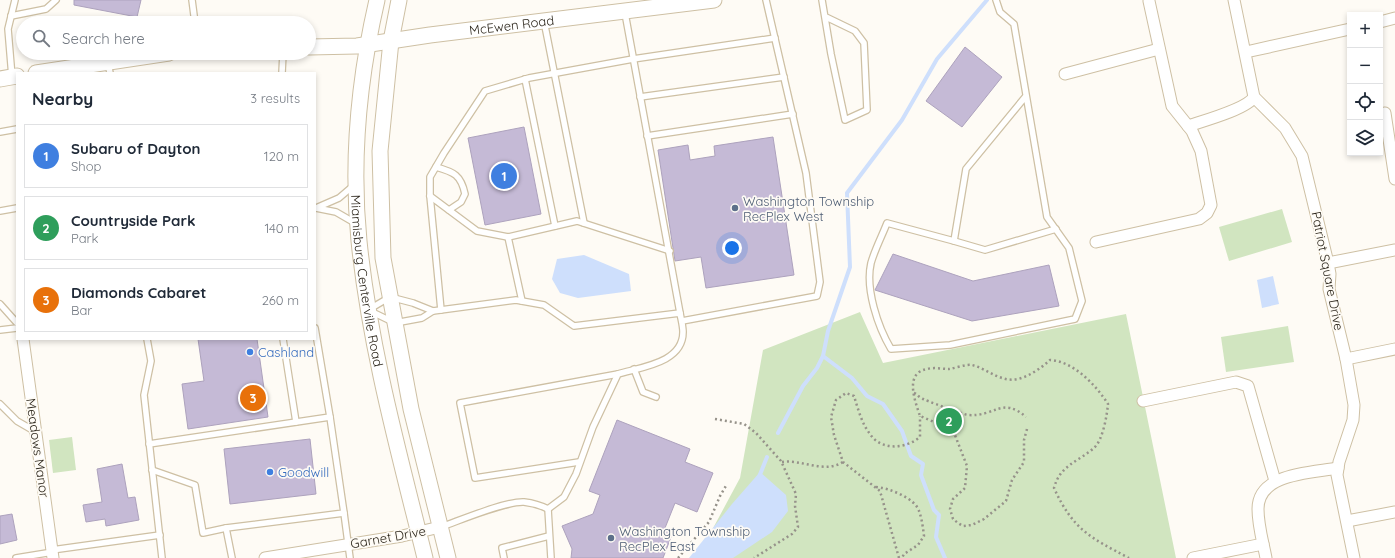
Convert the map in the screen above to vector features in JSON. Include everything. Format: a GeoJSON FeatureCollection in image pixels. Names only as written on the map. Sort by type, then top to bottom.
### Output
{"type":"FeatureCollection","features":[{"type":"Feature","properties":{"kind":"main road","name":"Miamisburg Centerville Road"},"geometry":{"type":"LineString","coordinates":[[377,0],[367,44],[359,104],[357,181],[358,226],[368,310],[390,421],[425,558]]}},
{"type":"Feature","properties":{"kind":"main road","name":"Miamisburg Centerville Road"},"geometry":{"type":"LineString","coordinates":[[399,0],[391,41],[380,150],[383,258],[411,409],[448,558]]}},
{"type":"Feature","properties":{"kind":"main road","name":"McEwen Road"},"geometry":{"type":"LineString","coordinates":[[316,47],[339,47],[367,44],[631,8],[714,0]]}},
{"type":"Feature","properties":{"kind":"main road"},"geometry":{"type":"LineString","coordinates":[[48,72],[109,67],[139,60]]}},
{"type":"Feature","properties":{"kind":"street"},"geometry":{"type":"LineString","coordinates":[[1188,126],[1225,113],[1251,101],[1254,97],[1246,52],[1234,0]]}},
{"type":"Feature","properties":{"kind":"street"},"geometry":{"type":"LineString","coordinates":[[1096,242],[1199,219],[1207,213],[1211,205],[1211,198],[1201,151],[1188,126],[1172,106],[1149,1]]}},
{"type":"Feature","properties":{"kind":"street"},"geometry":{"type":"LineString","coordinates":[[1383,21],[1395,18]]}},
{"type":"Feature","properties":{"kind":"street"},"geometry":{"type":"LineString","coordinates":[[1246,52],[1347,30]]}},
{"type":"Feature","properties":{"kind":"street"},"geometry":{"type":"LineString","coordinates":[[1065,74],[1159,49]]}},
{"type":"Feature","properties":{"kind":"street","name":"Patriot Square Drive"},"geometry":{"type":"LineString","coordinates":[[1254,97],[1268,108],[1285,128],[1302,156],[1328,264],[1330,274],[1329,289],[1346,359],[1354,405],[1349,433],[1337,475],[1354,558]]}},
{"type":"Feature","properties":{"kind":"street"},"geometry":{"type":"LineString","coordinates":[[1385,113],[1395,179]]}},
{"type":"Feature","properties":{"kind":"street"},"geometry":{"type":"LineString","coordinates":[[1328,264],[1395,250]]}},
{"type":"Feature","properties":{"kind":"street","name":"Meadows Manor"},"geometry":{"type":"LineString","coordinates":[[23,340],[53,553]]}},
{"type":"Feature","properties":{"kind":"street"},"geometry":{"type":"LineString","coordinates":[[1346,359],[1395,349]]}},
{"type":"Feature","properties":{"kind":"street"},"geometry":{"type":"LineString","coordinates":[[1143,401],[1236,382],[1243,383],[1248,386],[1275,481]]}},
{"type":"Feature","properties":{"kind":"street"},"geometry":{"type":"LineString","coordinates":[[1266,558],[1260,527],[1259,501],[1267,486],[1275,481],[1338,468]]}},
{"type":"Feature","properties":{"kind":"street"},"geometry":{"type":"LineString","coordinates":[[1347,521],[1395,512]]}},
{"type":"Feature","properties":{"kind":"street","name":"Garnet Drive"},"geometry":{"type":"LineString","coordinates":[[265,558],[419,533],[440,527]]}},
{"type":"Feature","properties":{"kind":"street"},"geometry":{"type":"LineString","coordinates":[[1193,558],[1263,544]]}},
{"type":"Feature","properties":{"kind":"lane"},"geometry":{"type":"LineString","coordinates":[[10,78],[8,29],[15,0]]}},
{"type":"Feature","properties":{"kind":"lane"},"geometry":{"type":"LineString","coordinates":[[11,16],[46,9],[56,0]]}},
{"type":"Feature","properties":{"kind":"lane"},"geometry":{"type":"LineString","coordinates":[[192,0],[194,16]]}},
{"type":"Feature","properties":{"kind":"lane"},"geometry":{"type":"LineString","coordinates":[[682,321],[817,296],[820,282],[806,173],[766,0]]}},
{"type":"Feature","properties":{"kind":"lane"},"geometry":{"type":"LineString","coordinates":[[822,0],[831,54],[845,120],[867,110],[864,43],[855,31],[826,17]]}},
{"type":"Feature","properties":{"kind":"lane"},"geometry":{"type":"LineString","coordinates":[[996,0],[1000,12],[1014,24],[1047,217],[1056,229],[1070,248],[1082,301],[1075,319],[950,345],[891,349],[884,337],[871,297],[871,264],[887,223],[985,250],[1056,229]]}},
{"type":"Feature","properties":{"kind":"lane"},"geometry":{"type":"LineString","coordinates":[[579,462],[475,478],[460,403],[618,374],[661,362],[672,356],[680,345],[683,333],[682,321],[633,60],[631,8]]}},
{"type":"Feature","properties":{"kind":"lane"},"geometry":{"type":"LineString","coordinates":[[544,20],[584,223]]}},
{"type":"Feature","properties":{"kind":"lane"},"geometry":{"type":"LineString","coordinates":[[441,310],[430,196],[430,177],[485,91],[524,79],[554,73],[775,38]]}},
{"type":"Feature","properties":{"kind":"lane"},"geometry":{"type":"LineString","coordinates":[[282,72],[283,60]]}},
{"type":"Feature","properties":{"kind":"lane"},"geometry":{"type":"LineString","coordinates":[[640,97],[784,77]]}},
{"type":"Feature","properties":{"kind":"lane"},"geometry":{"type":"LineString","coordinates":[[524,79],[555,226]]}},
{"type":"Feature","properties":{"kind":"lane"},"geometry":{"type":"LineString","coordinates":[[954,241],[966,169],[1026,96]]}},
{"type":"Feature","properties":{"kind":"lane"},"geometry":{"type":"LineString","coordinates":[[647,136],[793,114]]}},
{"type":"Feature","properties":{"kind":"lane"},"geometry":{"type":"LineString","coordinates":[[0,132],[16,129]]}},
{"type":"Feature","properties":{"kind":"lane"},"geometry":{"type":"LineString","coordinates":[[436,167],[450,170],[463,184],[465,194],[461,202],[449,210]]}},
{"type":"Feature","properties":{"kind":"lane"},"geometry":{"type":"LineString","coordinates":[[316,208],[349,191],[357,181]]}},
{"type":"Feature","properties":{"kind":"lane"},"geometry":{"type":"LineString","coordinates":[[430,196],[477,231],[508,237],[577,221],[670,251]]}},
{"type":"Feature","properties":{"kind":"lane"},"geometry":{"type":"LineString","coordinates":[[0,211],[16,208]]}},
{"type":"Feature","properties":{"kind":"lane"},"geometry":{"type":"LineString","coordinates":[[316,208],[336,212],[358,226]]}},
{"type":"Feature","properties":{"kind":"lane"},"geometry":{"type":"LineString","coordinates":[[508,237],[522,301]]}},
{"type":"Feature","properties":{"kind":"lane"},"geometry":{"type":"LineString","coordinates":[[368,310],[390,298],[413,303],[433,311]]}},
{"type":"Feature","properties":{"kind":"lane"},"geometry":{"type":"LineString","coordinates":[[368,310],[395,323],[422,318],[433,311],[516,300],[544,305],[574,326],[680,313]]}},
{"type":"Feature","properties":{"kind":"lane"},"geometry":{"type":"LineString","coordinates":[[0,304],[16,322]]}},
{"type":"Feature","properties":{"kind":"lane"},"geometry":{"type":"LineString","coordinates":[[0,330],[16,328]]}},
{"type":"Feature","properties":{"kind":"lane"},"geometry":{"type":"LineString","coordinates":[[316,334],[330,417],[350,558]]}},
{"type":"Feature","properties":{"kind":"lane"},"geometry":{"type":"LineString","coordinates":[[147,340],[150,361],[144,395],[162,558]]}},
{"type":"Feature","properties":{"kind":"lane"},"geometry":{"type":"LineString","coordinates":[[283,340],[296,422]]}},
{"type":"Feature","properties":{"kind":"lane"},"geometry":{"type":"LineString","coordinates":[[634,369],[643,392],[656,397]]}},
{"type":"Feature","properties":{"kind":"lane"},"geometry":{"type":"LineString","coordinates":[[548,509],[564,497],[576,474],[579,462],[606,397],[618,374]]}},
{"type":"Feature","properties":{"kind":"lane"},"geometry":{"type":"LineString","coordinates":[[0,404],[17,421],[36,432]]}},
{"type":"Feature","properties":{"kind":"lane"},"geometry":{"type":"LineString","coordinates":[[149,444],[330,417]]}},
{"type":"Feature","properties":{"kind":"lane"},"geometry":{"type":"LineString","coordinates":[[152,470],[195,485],[203,533],[226,528],[344,513]]}},
{"type":"Feature","properties":{"kind":"lane"},"geometry":{"type":"LineString","coordinates":[[440,527],[508,504],[524,502],[540,505],[548,509]]}},
{"type":"Feature","properties":{"kind":"lane"},"geometry":{"type":"LineString","coordinates":[[548,509],[551,558]]}},
{"type":"Feature","properties":{"kind":"lane"},"geometry":{"type":"LineString","coordinates":[[226,528],[232,558]]}},
{"type":"Feature","properties":{"kind":"lane"},"geometry":{"type":"LineString","coordinates":[[16,558],[160,535]]}},
{"type":"Feature","properties":{"kind":"lane"},"geometry":{"type":"LineString","coordinates":[[504,558],[502,548],[549,536]]}},
{"type":"Feature","properties":{"kind":"path"},"geometry":{"type":"LineString","coordinates":[[901,558],[880,491],[843,462],[834,436],[831,417],[836,400],[846,393],[854,396],[858,412],[870,435],[882,444],[898,447],[912,444],[920,437],[920,416],[912,385],[915,377],[928,369],[958,368],[971,364],[1003,379],[1018,379],[1041,368],[1050,360],[1061,361],[1078,372],[1104,397],[1108,404],[1106,422],[1096,447],[1067,467],[1057,477],[1054,488],[1071,519],[1089,536],[1129,558]]}},
{"type":"Feature","properties":{"kind":"path"},"geometry":{"type":"LineString","coordinates":[[913,393],[921,398],[967,415],[991,412],[1009,407],[1017,409],[1026,417]]}},
{"type":"Feature","properties":{"kind":"path"},"geometry":{"type":"LineString","coordinates":[[920,416],[953,430],[967,466],[965,488],[953,499],[950,509],[953,519],[963,526],[972,525],[984,519],[1006,501],[1012,480],[1024,462],[1024,440],[1027,429]]}},
{"type":"Feature","properties":{"kind":"path"},"geometry":{"type":"LineString","coordinates":[[715,419],[744,424],[756,433],[782,462],[796,494],[798,527],[792,534],[754,558]]}},
{"type":"Feature","properties":{"kind":"path"},"geometry":{"type":"LineString","coordinates":[[782,462],[790,461],[820,466],[838,465],[843,462]]}},
{"type":"Feature","properties":{"kind":"path"},"geometry":{"type":"LineString","coordinates":[[678,558],[709,522],[727,484]]}},
{"type":"Feature","properties":{"kind":"path"},"geometry":{"type":"LineString","coordinates":[[876,487],[886,488],[896,492],[911,502],[919,510],[924,536],[918,545],[904,554],[901,558]]}},
{"type":"Feature","properties":{"kind":"green space"},"geometry":{"type":"Polygon","coordinates":[[[1282,209],[1292,242],[1229,261],[1219,227],[1282,209]]]}},
{"type":"Feature","properties":{"kind":"green space"},"geometry":{"type":"Polygon","coordinates":[[[860,312],[883,363],[1126,314],[1176,558],[697,558],[740,478],[763,350],[860,312]]]}},
{"type":"Feature","properties":{"kind":"green space"},"geometry":{"type":"Polygon","coordinates":[[[1288,326],[1294,362],[1226,372],[1221,337],[1288,326]]]}},
{"type":"Feature","properties":{"kind":"green space"},"geometry":{"type":"Polygon","coordinates":[[[72,437],[76,470],[53,473],[49,440],[72,437]]]}},
{"type":"Feature","properties":{"kind":"water"},"geometry":{"type":"Polygon","coordinates":[[[584,255],[629,274],[631,291],[578,298],[560,293],[552,279],[557,259],[584,255]]]}},
{"type":"Feature","properties":{"kind":"water"},"geometry":{"type":"Polygon","coordinates":[[[1273,276],[1279,304],[1262,308],[1257,280],[1273,276]]]}},
{"type":"Feature","properties":{"kind":"water"},"geometry":{"type":"Polygon","coordinates":[[[760,472],[786,495],[788,511],[772,532],[733,558],[689,558],[732,504],[760,472]]]}},
{"type":"Feature","properties":{"kind":"building"},"geometry":{"type":"Polygon","coordinates":[[[74,0],[141,0],[137,16],[74,5],[74,0]]]}},
{"type":"Feature","properties":{"kind":"building"},"geometry":{"type":"Polygon","coordinates":[[[965,47],[1002,77],[962,127],[926,101],[965,47]]]}},
{"type":"Feature","properties":{"kind":"building"},"geometry":{"type":"Polygon","coordinates":[[[524,127],[541,214],[485,225],[468,138],[524,127]]]}},
{"type":"Feature","properties":{"kind":"building"},"geometry":{"type":"Polygon","coordinates":[[[773,137],[794,275],[706,288],[701,257],[675,261],[658,150],[688,145],[690,160],[715,156],[714,146],[773,137]]]}},
{"type":"Feature","properties":{"kind":"building"},"geometry":{"type":"Polygon","coordinates":[[[893,254],[973,281],[1049,265],[1059,306],[972,321],[875,290],[893,254]]]}},
{"type":"Feature","properties":{"kind":"building"},"geometry":{"type":"Polygon","coordinates":[[[198,340],[257,340],[268,417],[188,429],[182,384],[204,381],[198,340]]]}},
{"type":"Feature","properties":{"kind":"building"},"geometry":{"type":"Polygon","coordinates":[[[617,420],[690,449],[685,462],[713,473],[697,512],[675,503],[665,528],[673,532],[663,558],[571,558],[572,549],[562,526],[593,514],[600,495],[589,491],[617,420]]]}},
{"type":"Feature","properties":{"kind":"building","name":"Goodwill"},"geometry":{"type":"Polygon","coordinates":[[[310,439],[316,494],[230,504],[224,449],[310,439]]]}},
{"type":"Feature","properties":{"kind":"building"},"geometry":{"type":"Polygon","coordinates":[[[122,464],[128,498],[135,497],[139,520],[106,526],[105,519],[86,522],[83,505],[102,502],[97,469],[122,464]]]}},
{"type":"Feature","properties":{"kind":"building"},"geometry":{"type":"Polygon","coordinates":[[[12,514],[17,540],[0,544],[0,516],[12,514]]]}},
{"type":"Feature","properties":{"kind":"waterway"},"geometry":{"type":"LineString","coordinates":[[778,433],[803,386],[817,368],[823,356],[828,331],[850,267],[847,193],[902,120],[937,59],[987,0]]}},
{"type":"Feature","properties":{"kind":"waterway"},"geometry":{"type":"LineString","coordinates":[[823,356],[852,378],[867,396],[883,404],[902,431],[911,456],[923,464],[921,475],[934,510],[939,515],[936,537],[945,558]]}},
{"type":"Feature","properties":{"kind":"waterway"},"geometry":{"type":"LineString","coordinates":[[759,477],[767,457]]}},
{"type":"Feature","properties":{"kind":"place","name":"Subaru of Dayton"},"geometry":{"type":"Point","coordinates":[504,176]}},
{"type":"Feature","properties":{"kind":"place","name":"Washington Township RecPlex West"},"geometry":{"type":"Point","coordinates":[735,208]}},
{"type":"Feature","properties":{"kind":"place","name":"Cashland"},"geometry":{"type":"Point","coordinates":[250,352]}},
{"type":"Feature","properties":{"kind":"place","name":"Diamonds Cabaret"},"geometry":{"type":"Point","coordinates":[253,398]}},
{"type":"Feature","properties":{"kind":"place","name":"Countryside Park"},"geometry":{"type":"Point","coordinates":[949,421]}},
{"type":"Feature","properties":{"kind":"place","name":"Goodwill"},"geometry":{"type":"Point","coordinates":[270,472]}},
{"type":"Feature","properties":{"kind":"place","name":"Washington Township RecPlex East"},"geometry":{"type":"Point","coordinates":[611,538]}}]}
